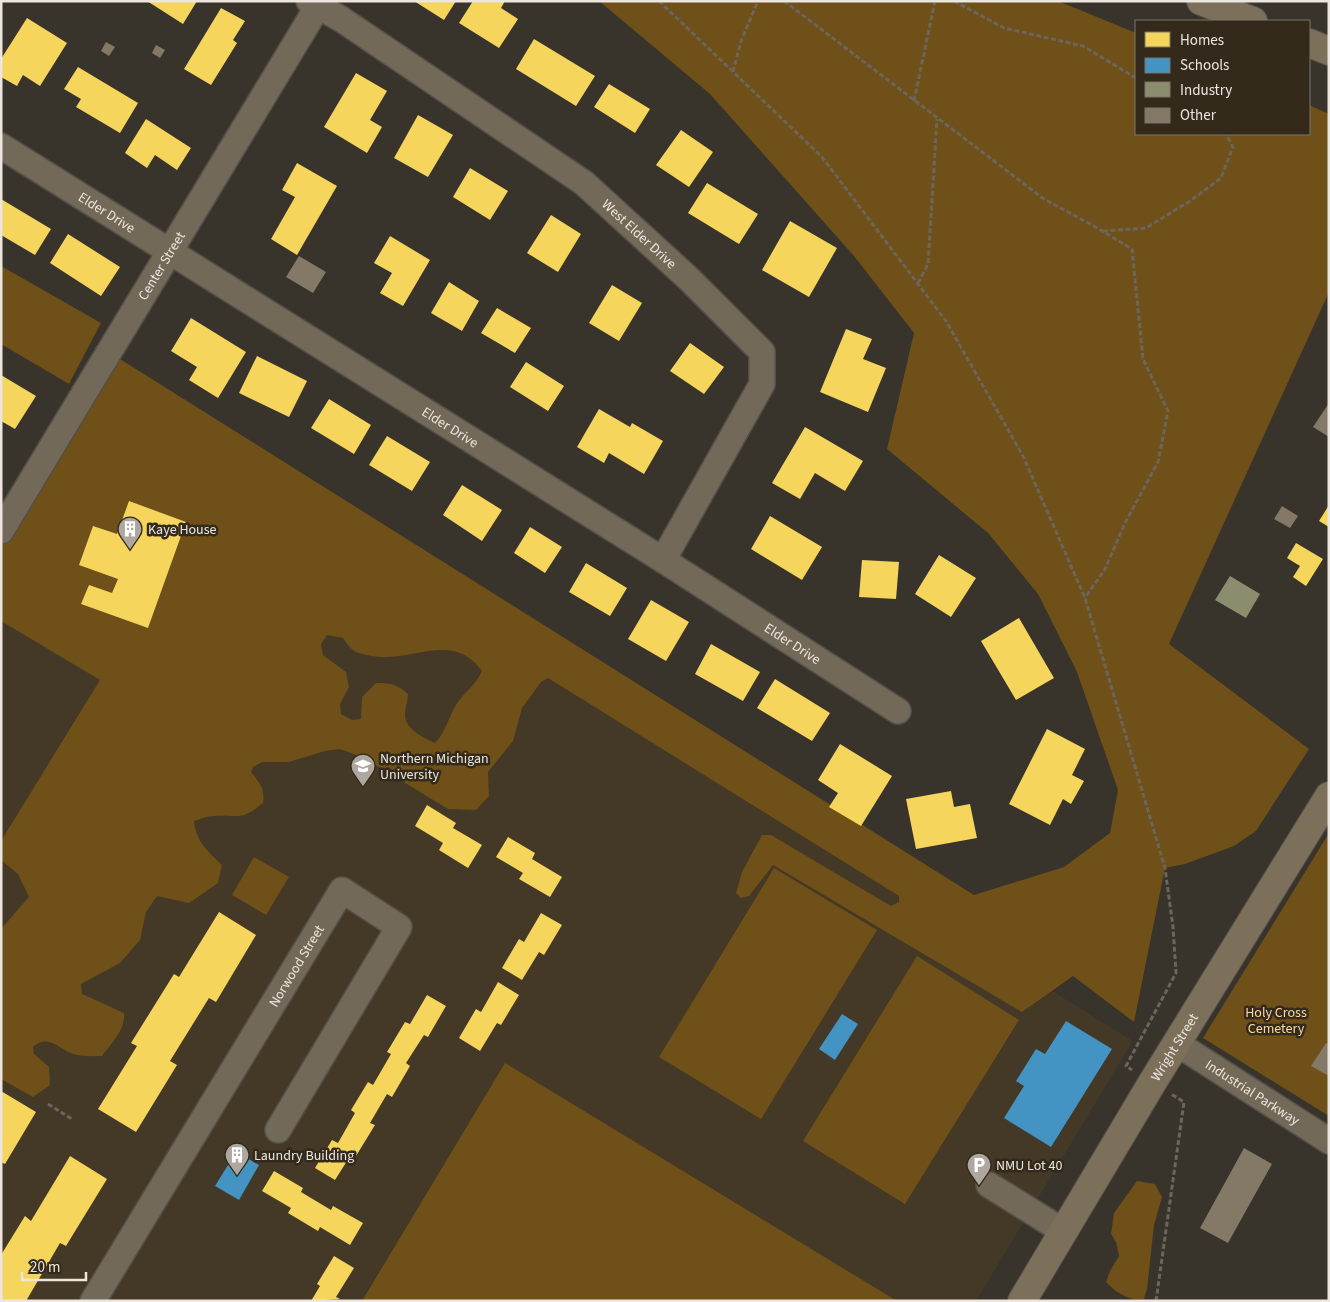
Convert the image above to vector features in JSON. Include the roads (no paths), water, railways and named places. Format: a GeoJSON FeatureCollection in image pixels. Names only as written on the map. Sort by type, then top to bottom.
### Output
{"type":"FeatureCollection","features":[{"type":"Feature","properties":{"kind":"main road"},"geometry":{"type":"LineString","coordinates":[[1201,1],[1249,20]]}},
{"type":"Feature","properties":{"kind":"main road"},"geometry":{"type":"LineString","coordinates":[[1310,43],[1329,51]]}},
{"type":"Feature","properties":{"kind":"main road","name":"Wright Street"},"geometry":{"type":"LineString","coordinates":[[1022,1301],[1152,1083],[1329,796]]}},
{"type":"Feature","properties":{"kind":"street","name":"Center Street"},"geometry":{"type":"LineString","coordinates":[[1,531],[9,502],[172,252],[316,3]]}},
{"type":"Feature","properties":{"kind":"street","name":"West Elder Drive"},"geometry":{"type":"LineString","coordinates":[[316,3],[584,183],[689,279],[762,352],[762,384],[663,560]]}},
{"type":"Feature","properties":{"kind":"street","name":"Elder Drive"},"geometry":{"type":"LineString","coordinates":[[1,146],[663,560],[898,711]]}},
{"type":"Feature","properties":{"kind":"street","name":"Norwood Street"},"geometry":{"type":"LineString","coordinates":[[93,1301],[342,890],[399,927],[278,1130]]}},
{"type":"Feature","properties":{"kind":"street","name":"Industrial Parkway"},"geometry":{"type":"LineString","coordinates":[[1176,1044],[1329,1141]]}},
{"type":"Feature","properties":{"kind":"street"},"geometry":{"type":"LineString","coordinates":[[989,1185],[1063,1231]]}},
{"type":"Feature","properties":{"kind":"place","name":"Kaye House"},"geometry":{"type":"Point","coordinates":[130,550]}},
{"type":"Feature","properties":{"kind":"place","name":"Northern Michigan University"},"geometry":{"type":"Point","coordinates":[363,787]}},
{"type":"Feature","properties":{"kind":"place","name":"Laundry Building"},"geometry":{"type":"Point","coordinates":[237,1176]}},
{"type":"Feature","properties":{"kind":"place","name":"NMU Lot 40"},"geometry":{"type":"Point","coordinates":[979,1186]}},
{"type":"Feature","properties":{"kind":"park label","name":"Holy Cross Cemetery"},"geometry":{"type":"Point","coordinates":[1276,1020]}}]}
